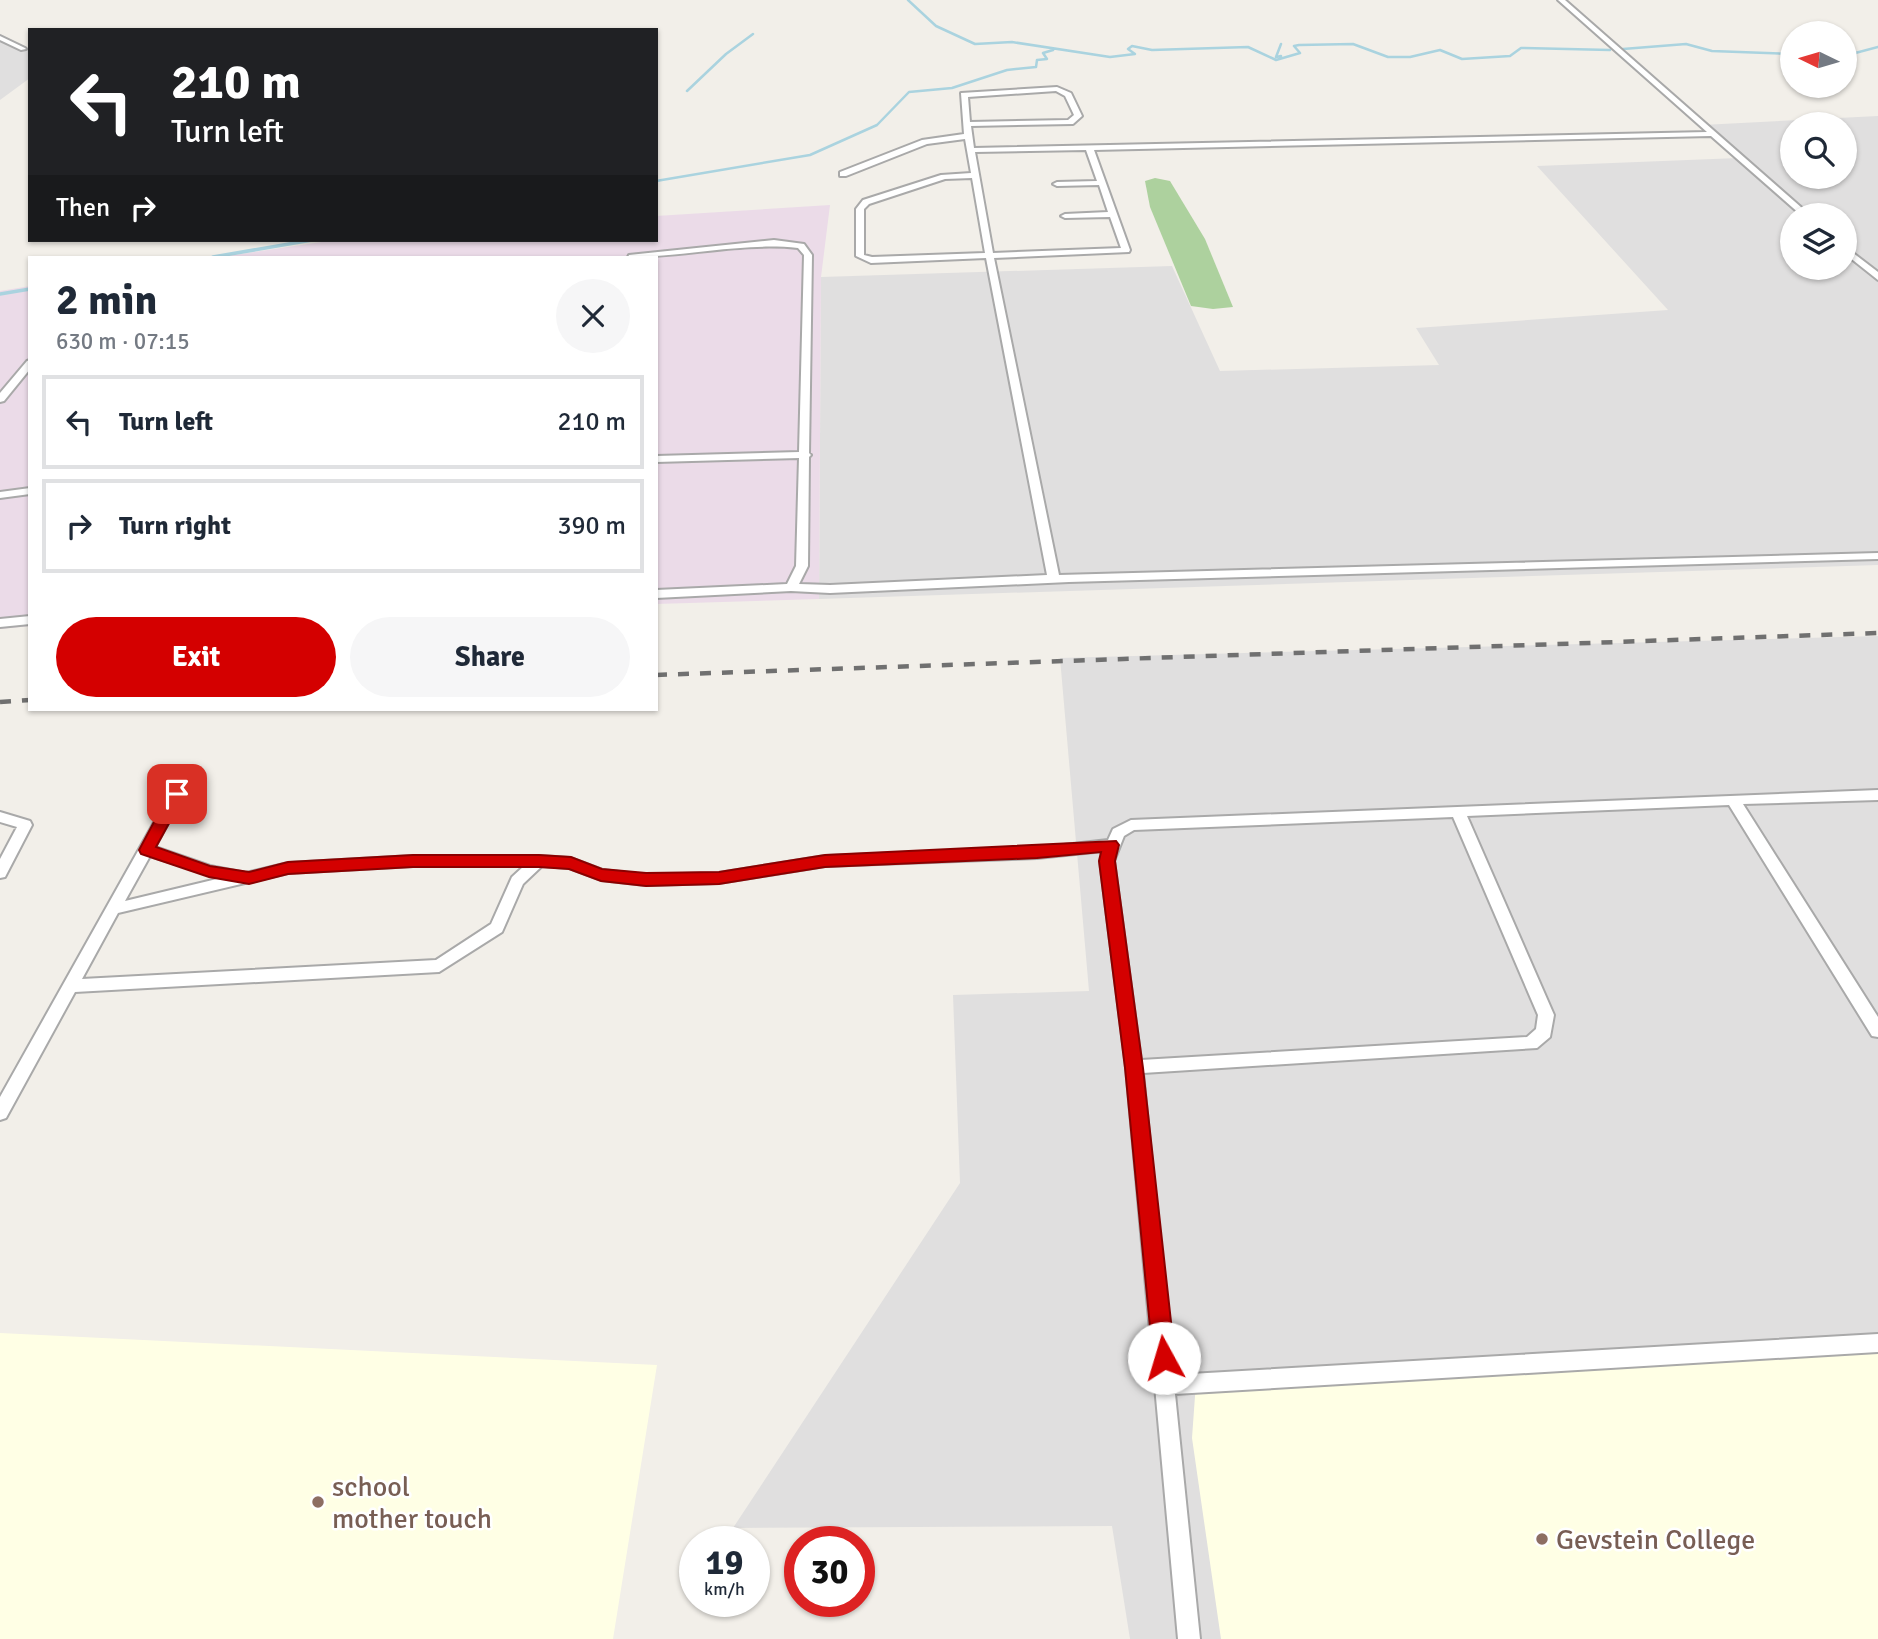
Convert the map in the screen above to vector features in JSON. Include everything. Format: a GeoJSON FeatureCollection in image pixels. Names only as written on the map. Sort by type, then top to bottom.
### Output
{"type":"FeatureCollection","features":[{"type":"Feature","properties":{"kind":"street"},"geometry":{"type":"LineString","coordinates":[[1562,0],[1710,134],[1792,203]]}},
{"type":"Feature","properties":{"kind":"street"},"geometry":{"type":"LineString","coordinates":[[0,38],[23,49]]}},
{"type":"Feature","properties":{"kind":"street"},"geometry":{"type":"LineString","coordinates":[[967,124],[1070,122],[1078,116],[1065,92],[1044,88],[964,95],[968,136],[989,256],[1054,579]]}},
{"type":"Feature","properties":{"kind":"street"},"geometry":{"type":"LineString","coordinates":[[972,150],[1710,134]]}},
{"type":"Feature","properties":{"kind":"street"},"geometry":{"type":"LineString","coordinates":[[843,174],[925,142],[968,136]]}},
{"type":"Feature","properties":{"kind":"street"},"geometry":{"type":"LineString","coordinates":[[976,175],[944,177],[866,202],[860,209],[860,256],[871,260],[1126,250],[1089,148]]}},
{"type":"Feature","properties":{"kind":"street"},"geometry":{"type":"LineString","coordinates":[[1057,184],[1101,183]]}},
{"type":"Feature","properties":{"kind":"street"},"geometry":{"type":"LineString","coordinates":[[1065,216],[1112,214]]}},
{"type":"Feature","properties":{"kind":"street"},"geometry":{"type":"LineString","coordinates":[[642,256],[774,243],[801,246],[807,250],[806,455],[802,566],[791,587]]}},
{"type":"Feature","properties":{"kind":"street"},"geometry":{"type":"LineString","coordinates":[[1857,259],[1878,277]]}},
{"type":"Feature","properties":{"kind":"street"},"geometry":{"type":"LineString","coordinates":[[0,399],[28,365]]}},
{"type":"Feature","properties":{"kind":"street"},"geometry":{"type":"LineString","coordinates":[[658,459],[806,455]]}},
{"type":"Feature","properties":{"kind":"street"},"geometry":{"type":"LineString","coordinates":[[0,495],[28,491]]}},
{"type":"Feature","properties":{"kind":"street"},"geometry":{"type":"LineString","coordinates":[[658,594],[791,587],[830,589],[1054,579],[1878,556]]}},
{"type":"Feature","properties":{"kind":"street"},"geometry":{"type":"LineString","coordinates":[[0,624],[28,620]]}},
{"type":"Feature","properties":{"kind":"street"},"geometry":{"type":"LineString","coordinates":[[0,1113],[177,794]]}},
{"type":"Feature","properties":{"kind":"street"},"geometry":{"type":"LineString","coordinates":[[1189,1639],[1167,1385],[1134,1068],[1107,861],[1111,845],[1118,833],[1131,825],[1878,794]]}},
{"type":"Feature","properties":{"kind":"street"},"geometry":{"type":"LineString","coordinates":[[1732,800],[1878,1031]]}},
{"type":"Feature","properties":{"kind":"street"},"geometry":{"type":"LineString","coordinates":[[1134,1068],[1531,1043],[1544,1032],[1546,1015],[1458,812]]}},
{"type":"Feature","properties":{"kind":"street"},"geometry":{"type":"LineString","coordinates":[[0,817],[24,825],[0,873]]}},
{"type":"Feature","properties":{"kind":"street"},"geometry":{"type":"LineString","coordinates":[[113,909],[288,868],[413,861],[539,861],[571,863],[601,875],[707,878],[825,861],[1037,853],[1111,845]]}},
{"type":"Feature","properties":{"kind":"street"},"geometry":{"type":"LineString","coordinates":[[147,850],[209,871],[249,878]]}},
{"type":"Feature","properties":{"kind":"street"},"geometry":{"type":"LineString","coordinates":[[71,986],[439,966],[497,928],[516,881],[539,861]]}},
{"type":"Feature","properties":{"kind":"street"},"geometry":{"type":"LineString","coordinates":[[1167,1385],[1878,1343]]}},
{"type":"Feature","properties":{"kind":"shaded area"},"geometry":{"type":"Polygon","coordinates":[[[0,34],[28,48],[28,79],[0,100],[0,34]]]}},
{"type":"Feature","properties":{"kind":"shaded area"},"geometry":{"type":"Polygon","coordinates":[[[1878,116],[1878,565],[819,599],[821,277],[1172,266],[1220,371],[1439,365],[1416,328],[1668,310],[1537,166],[1738,158],[1702,125],[1780,121],[1780,189],[1857,189],[1857,117],[1878,116]]]}},
{"type":"Feature","properties":{"kind":"shaded area"},"geometry":{"type":"Polygon","coordinates":[[[830,205],[821,277],[819,599],[658,604],[658,256],[228,256],[322,242],[658,242],[658,216],[830,205]]]}},
{"type":"Feature","properties":{"kind":"shaded area"},"geometry":{"type":"Polygon","coordinates":[[[28,286],[28,626],[0,629],[0,291],[28,286]]]}},
{"type":"Feature","properties":{"kind":"shaded area"},"geometry":{"type":"Polygon","coordinates":[[[1878,636],[1878,1639],[1130,1639],[1112,1526],[734,1526],[960,1183],[953,995],[1089,991],[1060,658],[1878,636]]]}},
{"type":"Feature","properties":{"kind":"shaded area","name":"school mother touch"},"geometry":{"type":"Polygon","coordinates":[[[0,1333],[657,1365],[613,1639],[0,1639],[0,1333]]]}},
{"type":"Feature","properties":{"kind":"shaded area","name":"Gevstein College"},"geometry":{"type":"Polygon","coordinates":[[[1878,1348],[1878,1639],[1221,1639],[1192,1438],[1196,1382],[1878,1348]]]}},
{"type":"Feature","properties":{"kind":"green space"},"geometry":{"type":"Polygon","coordinates":[[[1155,178],[1170,181],[1205,239],[1233,307],[1213,309],[1191,306],[1150,207],[1145,181],[1155,178]]]}},
{"type":"Feature","properties":{"kind":"waterway"},"geometry":{"type":"LineString","coordinates":[[908,0],[936,26],[975,44],[1012,42],[1110,57],[1135,54],[1128,49],[1132,46],[1152,50],[1248,47],[1276,60],[1300,53],[1294,46],[1299,45],[1353,44],[1388,57],[1410,57],[1440,50],[1462,59],[1510,56],[1521,48],[1610,50]]}},
{"type":"Feature","properties":{"kind":"waterway"},"geometry":{"type":"LineString","coordinates":[[687,91],[726,54],[753,34]]}},
{"type":"Feature","properties":{"kind":"waterway"},"geometry":{"type":"LineString","coordinates":[[1281,44],[1276,57],[1281,56]]}},
{"type":"Feature","properties":{"kind":"waterway"},"geometry":{"type":"LineString","coordinates":[[1623,49],[1686,44],[1712,51],[1780,54]]}},
{"type":"Feature","properties":{"kind":"waterway"},"geometry":{"type":"LineString","coordinates":[[1857,53],[1878,47]]}},
{"type":"Feature","properties":{"kind":"waterway"},"geometry":{"type":"LineString","coordinates":[[658,181],[810,155],[877,125],[909,92],[952,88],[1007,70],[1036,67],[1037,60],[1047,59],[1043,53],[1053,50]]}},
{"type":"Feature","properties":{"kind":"waterway"},"geometry":{"type":"LineString","coordinates":[[219,256],[300,242]]}},
{"type":"Feature","properties":{"kind":"waterway"},"geometry":{"type":"LineString","coordinates":[[0,294],[28,289]]}},
{"type":"Feature","properties":{"kind":"railway"},"geometry":{"type":"LineString","coordinates":[[658,675],[1878,633]]}},
{"type":"Feature","properties":{"kind":"railway"},"geometry":{"type":"LineString","coordinates":[[0,702],[28,700]]}},
{"type":"Feature","properties":{"kind":"place","name":"school mother touch"},"geometry":{"type":"Point","coordinates":[318,1502]}},
{"type":"Feature","properties":{"kind":"place","name":"Gevstein College"},"geometry":{"type":"Point","coordinates":[1542,1539]}},
{"type":"Feature","properties":{"kind":"route"},"geometry":{"type":"LineString","coordinates":[[177,794],[147,850],[209,871],[249,878],[288,868],[413,861],[539,861],[571,863],[601,875],[646,880],[719,878],[825,861],[1037,853],[1111,845],[1107,861],[1134,1068],[1164,1358]]}}]}
